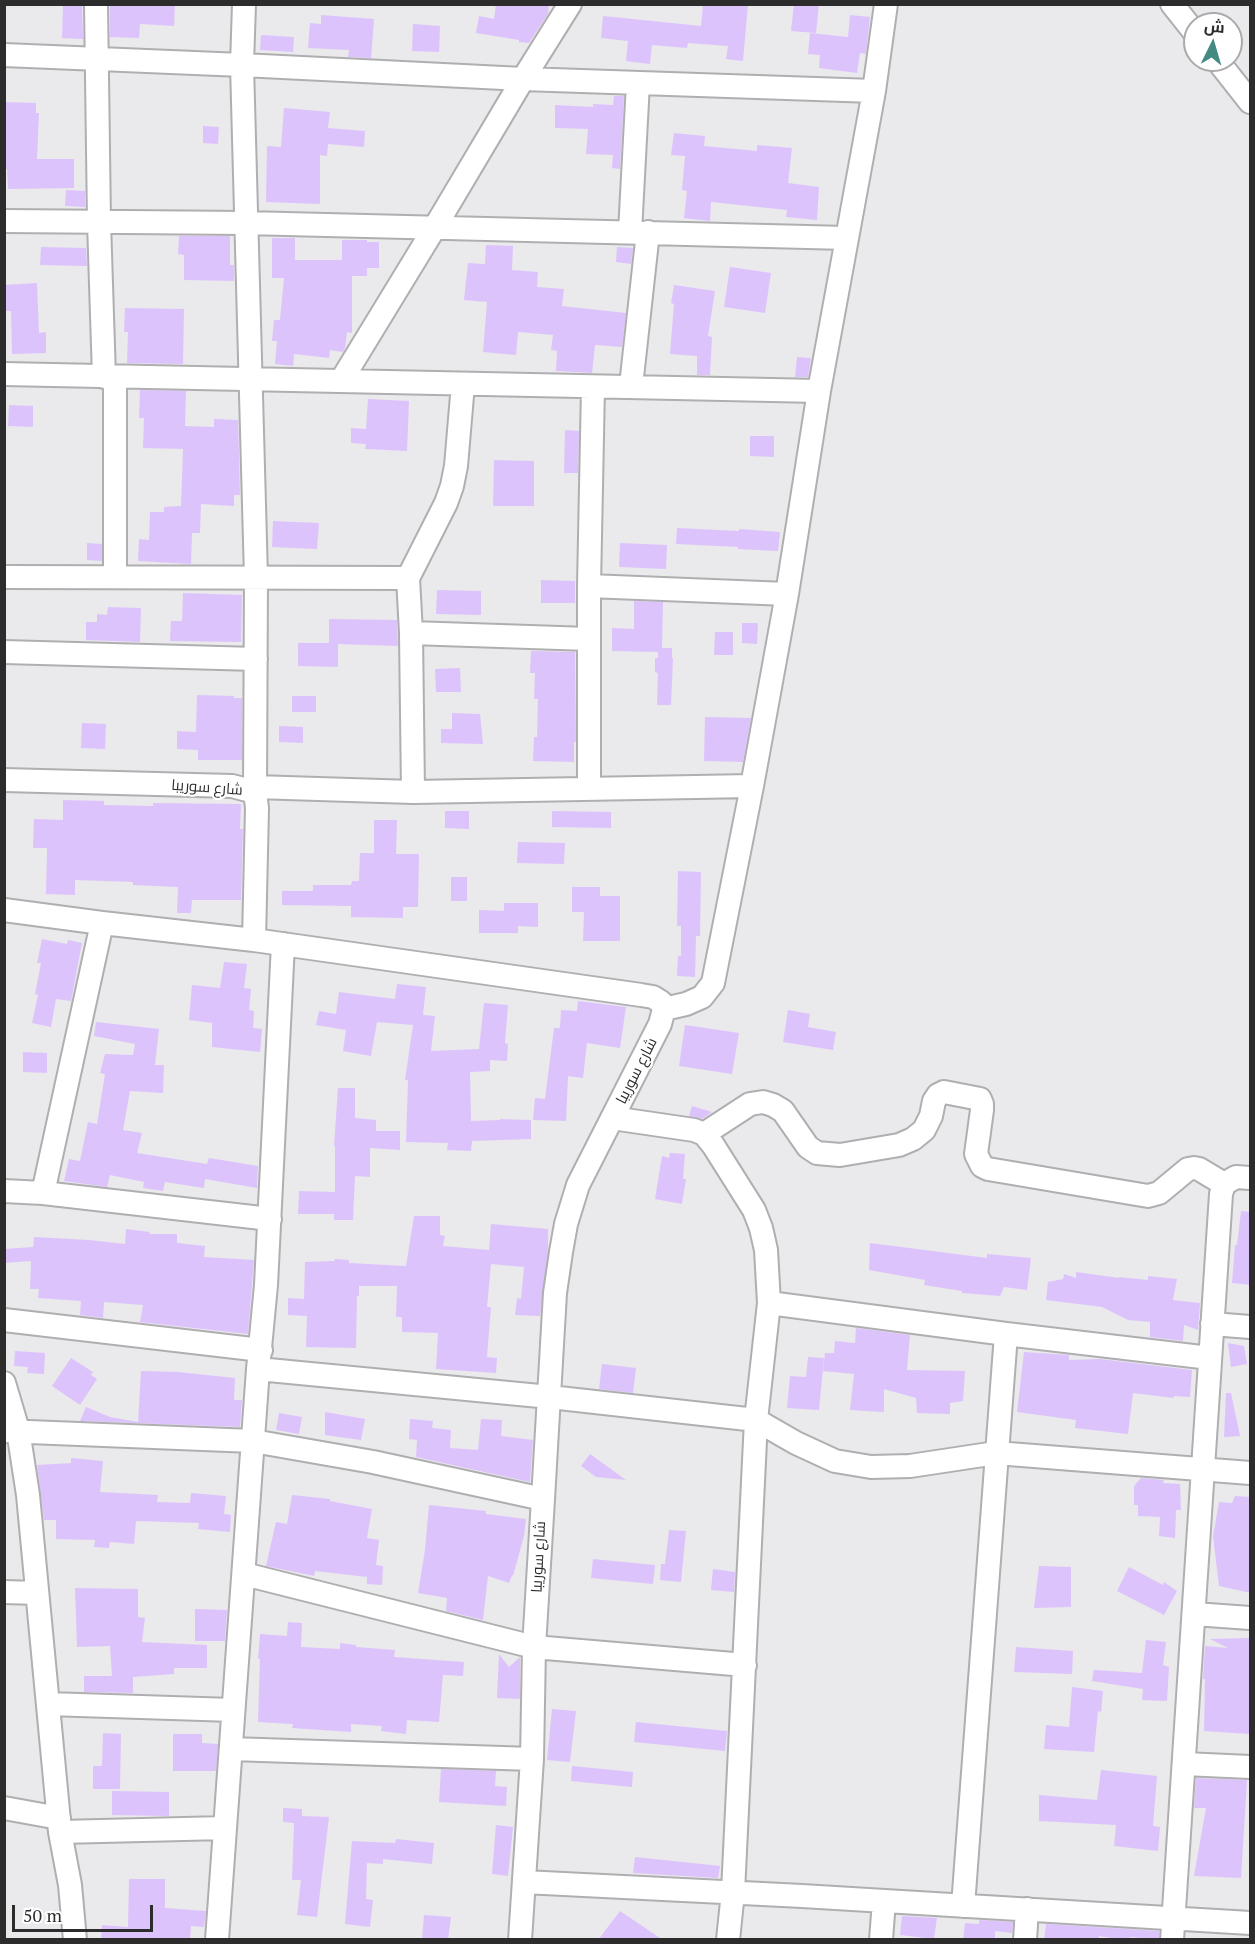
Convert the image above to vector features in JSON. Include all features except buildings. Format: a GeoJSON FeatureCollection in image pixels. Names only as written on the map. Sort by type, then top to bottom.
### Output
{"type":"FeatureCollection","features":[{"type":"Feature","properties":{"kind":"street"},"geometry":{"type":"LineString","coordinates":[[96,4],[99,222],[110,377],[115,577]]}},
{"type":"Feature","properties":{"kind":"street"},"geometry":{"type":"LineString","coordinates":[[244,4],[242,65],[256,578],[255,789],[413,792],[752,786]]}},
{"type":"Feature","properties":{"kind":"street"},"geometry":{"type":"LineString","coordinates":[[341,381],[570,4]]}},
{"type":"Feature","properties":{"kind":"street"},"geometry":{"type":"LineString","coordinates":[[4,910],[254,940],[641,995],[653,997],[661,1002],[664,1009],[702,998],[713,983],[752,786],[787,594],[819,391],[874,91],[886,4]]}},
{"type":"Feature","properties":{"kind":"street"},"geometry":{"type":"LineString","coordinates":[[1172,4],[1183,18]]}},
{"type":"Feature","properties":{"kind":"street"},"geometry":{"type":"LineString","coordinates":[[4,56],[523,79],[874,91]]}},
{"type":"Feature","properties":{"kind":"street"},"geometry":{"type":"LineString","coordinates":[[1227,72],[1251,102]]}},
{"type":"Feature","properties":{"kind":"street"},"geometry":{"type":"LineString","coordinates":[[631,386],[639,232],[638,83]]}},
{"type":"Feature","properties":{"kind":"street"},"geometry":{"type":"LineString","coordinates":[[4,221],[246,223],[847,238]]}},
{"type":"Feature","properties":{"kind":"street"},"geometry":{"type":"LineString","coordinates":[[4,374],[819,391]]}},
{"type":"Feature","properties":{"kind":"street"},"geometry":{"type":"LineString","coordinates":[[413,792],[408,578],[446,503],[452,486],[456,466],[463,384]]}},
{"type":"Feature","properties":{"kind":"street"},"geometry":{"type":"LineString","coordinates":[[589,789],[589,586],[593,387]]}},
{"type":"Feature","properties":{"kind":"street"},"geometry":{"type":"LineString","coordinates":[[4,577],[408,578]]}},
{"type":"Feature","properties":{"kind":"street"},"geometry":{"type":"LineString","coordinates":[[589,586],[787,594]]}},
{"type":"Feature","properties":{"kind":"street"},"geometry":{"type":"LineString","coordinates":[[411,633],[589,639]]}},
{"type":"Feature","properties":{"kind":"street"},"geometry":{"type":"LineString","coordinates":[[4,652],[256,659]]}},
{"type":"Feature","properties":{"kind":"street","name":"شارع سوريبا"},"geometry":{"type":"LineString","coordinates":[[4,780],[232,786],[255,789],[257,808],[254,940]]}},
{"type":"Feature","properties":{"kind":"street"},"geometry":{"type":"LineString","coordinates":[[43,1193],[102,923]]}},
{"type":"Feature","properties":{"kind":"street"},"geometry":{"type":"LineString","coordinates":[[217,1940],[270,1219],[283,944]]}},
{"type":"Feature","properties":{"kind":"street","name":"شارع سوريبا"},"geometry":{"type":"LineString","coordinates":[[520,1940],[532,1759],[534,1647],[555,1293],[566,1224],[578,1185],[660,1024],[664,1009]]}},
{"type":"Feature","properties":{"kind":"street"},"geometry":{"type":"LineString","coordinates":[[704,1134],[750,1104],[763,1102],[783,1111],[808,1147],[817,1153],[840,1155],[899,1145],[914,1139],[924,1130],[931,1116],[934,1101],[944,1092],[980,1099],[982,1110],[976,1154],[982,1166],[988,1169],[1148,1196],[1159,1193],[1188,1169],[1194,1168],[1224,1184]]}},
{"type":"Feature","properties":{"kind":"street"},"geometry":{"type":"LineString","coordinates":[[612,1118],[694,1130],[704,1134],[754,1210],[762,1228],[766,1250],[769,1303],[756,1420],[733,1892],[728,1940]]}},
{"type":"Feature","properties":{"kind":"street"},"geometry":{"type":"LineString","coordinates":[[1173,1929],[1221,1194],[1224,1184],[1236,1177],[1251,1178]]}},
{"type":"Feature","properties":{"kind":"street"},"geometry":{"type":"LineString","coordinates":[[4,1191],[43,1193],[270,1219]]}},
{"type":"Feature","properties":{"kind":"street"},"geometry":{"type":"LineString","coordinates":[[769,1303],[1210,1358]]}},
{"type":"Feature","properties":{"kind":"street"},"geometry":{"type":"LineString","coordinates":[[4,1320],[260,1359],[550,1397],[756,1420],[796,1443],[835,1461],[872,1467],[910,1466],[996,1453],[1251,1473]]}},
{"type":"Feature","properties":{"kind":"street"},"geometry":{"type":"LineString","coordinates":[[1212,1324],[1251,1327]]}},
{"type":"Feature","properties":{"kind":"street"},"geometry":{"type":"LineString","coordinates":[[963,1906],[1006,1334]]}},
{"type":"Feature","properties":{"kind":"street"},"geometry":{"type":"LineString","coordinates":[[4,1383],[11,1431],[28,1495],[59,1825],[70,1885],[75,1940]]}},
{"type":"Feature","properties":{"kind":"street"},"geometry":{"type":"LineString","coordinates":[[11,1431],[253,1441],[373,1462],[543,1498]]}},
{"type":"Feature","properties":{"kind":"street"},"geometry":{"type":"LineString","coordinates":[[244,1574],[534,1647],[745,1665]]}},
{"type":"Feature","properties":{"kind":"street"},"geometry":{"type":"LineString","coordinates":[[4,1592],[37,1593]]}},
{"type":"Feature","properties":{"kind":"street"},"geometry":{"type":"LineString","coordinates":[[1194,1614],[1251,1618]]}},
{"type":"Feature","properties":{"kind":"street"},"geometry":{"type":"LineString","coordinates":[[48,1704],[233,1710]]}},
{"type":"Feature","properties":{"kind":"street"},"geometry":{"type":"LineString","coordinates":[[231,1749],[532,1759]]}},
{"type":"Feature","properties":{"kind":"street"},"geometry":{"type":"LineString","coordinates":[[1184,1764],[1251,1767]]}},
{"type":"Feature","properties":{"kind":"street"},"geometry":{"type":"LineString","coordinates":[[4,1808],[59,1825],[225,1828]]}},
{"type":"Feature","properties":{"kind":"street"},"geometry":{"type":"LineString","coordinates":[[524,1882],[1027,1909],[1173,1929],[1251,1923]]}},
{"type":"Feature","properties":{"kind":"street"},"geometry":{"type":"LineString","coordinates":[[881,1940],[884,1901]]}},
{"type":"Feature","properties":{"kind":"street"},"geometry":{"type":"LineString","coordinates":[[1025,1940],[1027,1909]]}}]}
